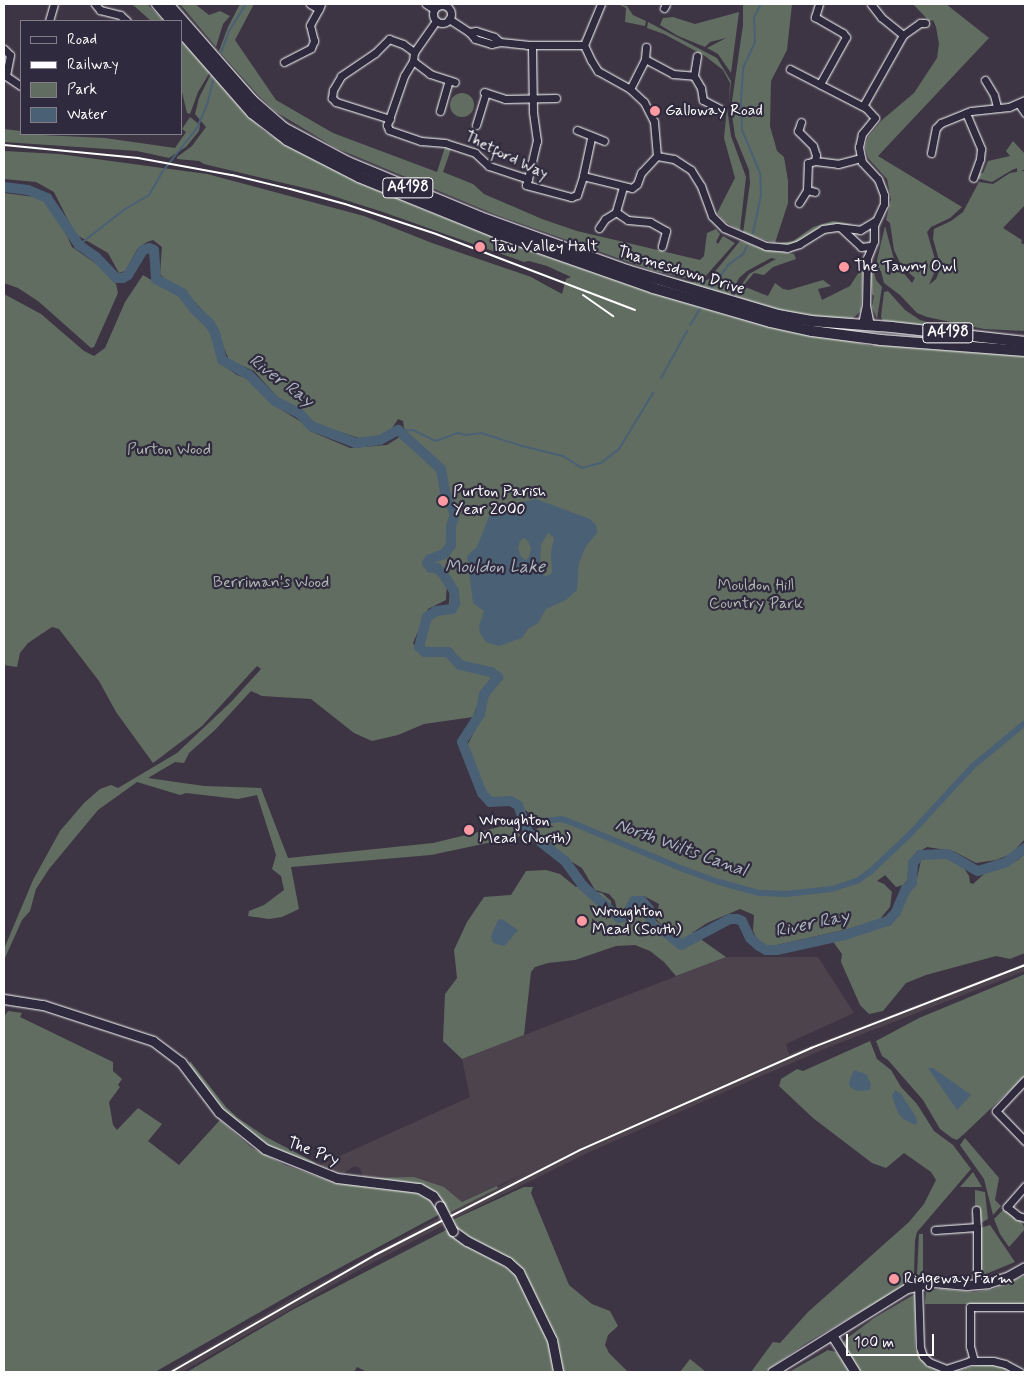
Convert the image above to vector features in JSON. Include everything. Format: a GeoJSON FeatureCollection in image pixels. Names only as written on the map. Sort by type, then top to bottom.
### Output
{"type":"FeatureCollection","features":[{"type":"Feature","properties":{"kind":"main road"},"geometry":{"type":"LineString","coordinates":[[157,4],[171,20]]}},
{"type":"Feature","properties":{"kind":"main road","name":"Thamesdown Drive"},"geometry":{"type":"LineString","coordinates":[[168,4],[259,107],[279,124],[308,142],[362,168],[480,217],[696,297]]}},
{"type":"Feature","properties":{"kind":"main road","name":"Thamesdown Drive"},"geometry":{"type":"LineString","coordinates":[[182,33],[252,113],[274,132],[306,151],[359,176],[470,222],[603,271],[802,329],[866,331],[1025,342]]}},
{"type":"Feature","properties":{"kind":"main road","name":"Thamesdown Drive"},"geometry":{"type":"LineString","coordinates":[[736,309],[866,331]]}},
{"type":"Feature","properties":{"kind":"main road","name":"A4198"},"geometry":{"type":"LineString","coordinates":[[866,331],[904,336],[918,342],[1025,350]]}},
{"type":"Feature","properties":{"kind":"main road","name":"The Pry"},"geometry":{"type":"LineString","coordinates":[[4,999],[43,1005],[153,1041],[180,1062],[219,1112],[265,1149],[337,1178],[419,1188],[433,1196],[453,1231],[467,1241],[508,1262],[519,1272],[552,1340],[558,1372]]}},
{"type":"Feature","properties":{"kind":"main road"},"geometry":{"type":"LineString","coordinates":[[772,1372],[898,1294],[918,1285],[943,1282],[977,1285],[1003,1279],[1025,1266]]}},
{"type":"Feature","properties":{"kind":"main road"},"geometry":{"type":"LineString","coordinates":[[832,1335],[854,1372]]}},
{"type":"Feature","properties":{"kind":"street"},"geometry":{"type":"LineString","coordinates":[[49,20],[54,4]]}},
{"type":"Feature","properties":{"kind":"street"},"geometry":{"type":"LineString","coordinates":[[95,4],[100,10],[120,15],[125,20]]}},
{"type":"Feature","properties":{"kind":"street"},"geometry":{"type":"LineString","coordinates":[[284,62],[311,48],[314,41],[310,26],[320,6],[310,4]]}},
{"type":"Feature","properties":{"kind":"street"},"geometry":{"type":"LineString","coordinates":[[426,4],[434,9]]}},
{"type":"Feature","properties":{"kind":"street"},"geometry":{"type":"LineString","coordinates":[[584,45],[602,4]]}},
{"type":"Feature","properties":{"kind":"street"},"geometry":{"type":"LineString","coordinates":[[819,4],[815,17],[843,33],[846,37],[820,84]]}},
{"type":"Feature","properties":{"kind":"street"},"geometry":{"type":"LineString","coordinates":[[871,4],[881,17],[903,34]]}},
{"type":"Feature","properties":{"kind":"street"},"geometry":{"type":"LineString","coordinates":[[440,5],[448,5],[451,12],[449,19],[443,23],[436,21],[433,16],[434,9],[440,5]]}},
{"type":"Feature","properties":{"kind":"street"},"geometry":{"type":"LineString","coordinates":[[449,19],[470,32],[475,39],[488,44],[500,42],[532,45],[584,45]]}},
{"type":"Feature","properties":{"kind":"street"},"geometry":{"type":"LineString","coordinates":[[414,52],[403,44],[389,39],[375,53],[341,76],[333,90],[332,98],[336,102],[390,119],[414,52],[436,21]]}},
{"type":"Feature","properties":{"kind":"street"},"geometry":{"type":"LineString","coordinates":[[863,106],[903,34],[920,23],[925,23]]}},
{"type":"Feature","properties":{"kind":"street"},"geometry":{"type":"LineString","coordinates":[[528,178],[536,145],[532,45]]}},
{"type":"Feature","properties":{"kind":"street"},"geometry":{"type":"LineString","coordinates":[[583,176],[630,188],[636,186],[641,173],[656,156],[655,130],[651,115],[644,102],[630,89],[598,71],[584,45]]}},
{"type":"Feature","properties":{"kind":"street"},"geometry":{"type":"LineString","coordinates":[[630,89],[645,59],[646,47]]}},
{"type":"Feature","properties":{"kind":"street"},"geometry":{"type":"LineString","coordinates":[[4,49],[10,55],[6,76],[20,85]]}},
{"type":"Feature","properties":{"kind":"street"},"geometry":{"type":"LineString","coordinates":[[694,76],[698,56]]}},
{"type":"Feature","properties":{"kind":"street"},"geometry":{"type":"LineString","coordinates":[[645,59],[673,74],[694,76],[700,84],[704,101],[720,109]]}},
{"type":"Feature","properties":{"kind":"street"},"geometry":{"type":"LineString","coordinates":[[412,60],[430,74],[452,81],[440,111]]}},
{"type":"Feature","properties":{"kind":"street"},"geometry":{"type":"LineString","coordinates":[[790,69],[863,106],[875,118],[860,141],[860,158],[878,179],[884,190],[884,204],[875,221],[874,242],[866,247]]}},
{"type":"Feature","properties":{"kind":"street"},"geometry":{"type":"LineString","coordinates":[[985,80],[994,95],[997,107]]}},
{"type":"Feature","properties":{"kind":"street"},"geometry":{"type":"LineString","coordinates":[[476,124],[485,93],[505,99],[556,98]]}},
{"type":"Feature","properties":{"kind":"street"},"geometry":{"type":"LineString","coordinates":[[931,153],[938,125],[966,114],[1022,102],[1025,112]]}},
{"type":"Feature","properties":{"kind":"street"},"geometry":{"type":"LineString","coordinates":[[966,114],[980,143],[981,168],[973,178]]}},
{"type":"Feature","properties":{"kind":"street","name":"Thetford Way"},"geometry":{"type":"LineString","coordinates":[[390,119],[387,127],[390,130],[421,140],[455,146],[479,154],[489,166],[528,178],[526,184],[574,197],[578,195],[591,137]]}},
{"type":"Feature","properties":{"kind":"street"},"geometry":{"type":"LineString","coordinates":[[801,122],[798,131],[813,146],[816,155],[815,161]]}},
{"type":"Feature","properties":{"kind":"street"},"geometry":{"type":"LineString","coordinates":[[576,130],[604,141]]}},
{"type":"Feature","properties":{"kind":"street"},"geometry":{"type":"LineString","coordinates":[[656,156],[674,158],[691,170],[701,186],[712,216],[724,228],[741,237],[766,246],[787,248],[798,244],[823,228],[837,227],[866,247],[866,331]]}},
{"type":"Feature","properties":{"kind":"street"},"geometry":{"type":"LineString","coordinates":[[799,203],[807,190],[808,164],[815,161],[838,164],[860,158]]}},
{"type":"Feature","properties":{"kind":"street"},"geometry":{"type":"LineString","coordinates":[[599,228],[605,218],[616,212],[623,187]]}},
{"type":"Feature","properties":{"kind":"street"},"geometry":{"type":"LineString","coordinates":[[807,190],[815,192]]}},
{"type":"Feature","properties":{"kind":"street"},"geometry":{"type":"LineString","coordinates":[[616,212],[628,220],[650,222],[666,231],[662,246]]}},
{"type":"Feature","properties":{"kind":"street"},"geometry":{"type":"LineString","coordinates":[[856,240],[856,234],[875,221]]}},
{"type":"Feature","properties":{"kind":"street"},"geometry":{"type":"LineString","coordinates":[[842,229],[863,229],[873,233]]}},
{"type":"Feature","properties":{"kind":"street"},"geometry":{"type":"LineString","coordinates":[[1025,1080],[996,1111],[1025,1141]]}},
{"type":"Feature","properties":{"kind":"street"},"geometry":{"type":"LineString","coordinates":[[1025,1186],[1007,1207],[1018,1216],[1025,1218]]}},
{"type":"Feature","properties":{"kind":"street"},"geometry":{"type":"LineString","coordinates":[[976,1210],[977,1285]]}},
{"type":"Feature","properties":{"kind":"street"},"geometry":{"type":"LineString","coordinates":[[935,1230],[977,1227]]}},
{"type":"Feature","properties":{"kind":"street"},"geometry":{"type":"LineString","coordinates":[[918,1285],[920,1343],[923,1356],[934,1365],[946,1369],[974,1361],[999,1362],[1020,1372]]}},
{"type":"Feature","properties":{"kind":"street"},"geometry":{"type":"LineString","coordinates":[[974,1361],[970,1346],[970,1308],[1025,1307]]}},
{"type":"Feature","properties":{"kind":"shaded area"},"geometry":{"type":"Polygon","coordinates":[[[726,957],[818,957],[854,1013],[786,1044],[789,1054],[1025,963],[1025,971],[829,1047],[738,1086],[585,1154],[449,1221],[447,1214],[526,1173],[462,1202],[444,1187],[363,1178],[360,1168],[354,1166],[344,1173],[332,1171],[320,1165],[470,1097],[462,1059],[726,957]]]}},
{"type":"Feature","properties":{"kind":"shaded area"},"geometry":{"type":"Polygon","coordinates":[[[442,1216],[446,1224],[359,1270],[182,1372],[166,1372],[303,1292],[442,1216]]]}},
{"type":"Feature","properties":{"kind":"green space"},"geometry":{"type":"Polygon","coordinates":[[[132,4],[147,4],[163,20],[150,20],[132,4]]]}},
{"type":"Feature","properties":{"kind":"green space"},"geometry":{"type":"Polygon","coordinates":[[[172,4],[175,4],[270,111],[296,130],[351,158],[437,195],[533,232],[649,272],[691,282],[702,282],[709,279],[740,241],[763,249],[794,254],[796,259],[773,267],[764,275],[754,273],[743,286],[768,296],[775,283],[783,289],[789,290],[823,280],[831,286],[818,289],[822,300],[850,286],[859,272],[859,261],[863,269],[861,311],[851,320],[807,318],[740,302],[741,299],[734,296],[749,274],[776,259],[771,258],[747,271],[739,278],[730,296],[701,288],[699,290],[542,237],[466,208],[349,159],[299,134],[270,114],[172,4]]]}},
{"type":"Feature","properties":{"kind":"green space"},"geometry":{"type":"Polygon","coordinates":[[[180,4],[195,4],[209,15],[220,11],[230,16],[223,24],[216,47],[180,4]]]}},
{"type":"Feature","properties":{"kind":"green space"},"geometry":{"type":"Polygon","coordinates":[[[240,4],[254,4],[235,40],[276,100],[333,133],[437,172],[445,147],[451,149],[443,172],[473,184],[484,194],[542,219],[577,231],[700,260],[704,256],[707,233],[716,229],[720,234],[716,242],[718,244],[723,236],[735,243],[703,279],[694,280],[654,271],[494,214],[336,148],[276,112],[258,95],[219,51],[228,27],[240,4]]]}},
{"type":"Feature","properties":{"kind":"green space"},"geometry":{"type":"Polygon","coordinates":[[[618,4],[627,6],[633,15],[646,21],[645,26],[625,22],[626,8],[618,4]]]}},
{"type":"Feature","properties":{"kind":"green space"},"geometry":{"type":"Polygon","coordinates":[[[743,4],[792,4],[787,50],[771,81],[770,126],[777,151],[784,157],[788,181],[788,203],[775,243],[743,233],[750,183],[749,170],[735,136],[731,108],[743,25],[743,4]]]}},
{"type":"Feature","properties":{"kind":"green space"},"geometry":{"type":"Polygon","coordinates":[[[913,4],[946,4],[989,38],[878,156],[962,207],[950,218],[931,227],[927,232],[937,266],[929,285],[936,279],[941,267],[933,239],[934,229],[951,221],[963,212],[979,182],[993,184],[1010,173],[1017,172],[1017,168],[992,182],[976,178],[978,174],[983,173],[988,161],[1010,156],[1006,151],[1013,141],[1025,154],[1025,170],[1021,170],[1025,172],[1025,205],[1003,228],[1022,240],[1021,243],[1025,245],[1025,331],[984,329],[927,317],[917,313],[900,295],[884,283],[881,271],[877,269],[877,260],[885,226],[895,263],[912,283],[915,278],[902,267],[894,250],[890,223],[886,220],[891,199],[887,179],[868,158],[865,147],[868,137],[882,120],[914,93],[937,58],[939,44],[933,20],[929,21],[913,4]]]}},
{"type":"Feature","properties":{"kind":"green space"},"geometry":{"type":"Polygon","coordinates":[[[739,12],[731,73],[718,54],[707,48],[726,38],[710,42],[705,47],[678,36],[660,25],[663,18],[673,17],[695,24],[739,12]]]}},
{"type":"Feature","properties":{"kind":"green space"},"geometry":{"type":"Polygon","coordinates":[[[648,22],[717,58],[731,81],[729,105],[730,83],[723,70],[705,56],[664,34],[647,28],[648,22]]]}},
{"type":"Feature","properties":{"kind":"green space"},"geometry":{"type":"Polygon","coordinates":[[[182,41],[210,72],[198,92],[190,114],[187,113],[182,92],[182,41]]]}},
{"type":"Feature","properties":{"kind":"green space"},"geometry":{"type":"Polygon","coordinates":[[[211,74],[242,110],[264,131],[295,150],[425,210],[537,253],[653,293],[733,317],[735,315],[872,346],[882,342],[1025,354],[1025,839],[1011,854],[996,860],[976,863],[953,851],[927,847],[917,853],[911,864],[912,875],[903,885],[896,887],[885,875],[877,881],[884,884],[892,892],[890,907],[880,919],[848,929],[768,947],[758,941],[753,931],[754,915],[740,909],[707,923],[692,933],[726,957],[676,976],[664,962],[650,951],[635,945],[616,946],[575,960],[548,963],[535,967],[531,972],[524,1035],[462,1059],[443,1041],[445,994],[457,978],[454,950],[467,922],[484,897],[511,895],[526,871],[546,870],[560,874],[576,887],[587,882],[591,891],[602,893],[611,901],[611,913],[616,921],[625,921],[631,903],[640,899],[648,901],[654,910],[655,920],[664,927],[656,919],[659,904],[644,896],[634,897],[622,914],[617,911],[615,901],[609,894],[595,890],[582,868],[552,850],[533,832],[538,828],[554,827],[533,816],[512,800],[504,804],[498,804],[482,796],[467,746],[477,726],[485,696],[499,674],[491,673],[491,678],[483,690],[473,717],[424,724],[398,735],[372,741],[354,733],[311,699],[262,696],[251,691],[215,730],[189,753],[184,763],[175,762],[148,778],[204,786],[261,788],[288,858],[433,843],[511,824],[521,836],[431,855],[291,867],[299,909],[282,917],[269,919],[248,916],[249,911],[264,905],[284,890],[281,876],[272,869],[276,855],[257,795],[238,799],[186,793],[180,795],[137,782],[98,810],[49,869],[36,889],[30,911],[22,920],[4,960],[4,949],[33,880],[60,831],[84,803],[100,789],[111,785],[118,788],[177,753],[231,702],[261,669],[257,666],[202,726],[153,763],[116,712],[99,681],[59,629],[52,627],[28,643],[20,653],[17,667],[4,665],[4,294],[41,314],[84,351],[94,356],[105,348],[125,302],[143,275],[181,298],[210,328],[217,339],[219,359],[224,366],[237,375],[252,380],[272,404],[303,423],[310,431],[350,448],[387,445],[401,436],[418,453],[441,469],[446,496],[454,514],[446,534],[448,544],[444,554],[426,560],[425,567],[428,572],[434,572],[429,569],[429,562],[443,557],[449,544],[450,530],[456,515],[447,489],[446,475],[441,465],[426,455],[404,428],[403,421],[398,419],[391,430],[378,436],[359,438],[312,423],[280,400],[254,371],[229,360],[213,322],[186,292],[169,283],[160,274],[162,247],[153,240],[147,242],[138,248],[125,271],[119,273],[108,253],[75,234],[54,192],[36,182],[4,179],[4,151],[59,154],[207,174],[364,216],[432,243],[531,277],[562,294],[566,279],[571,277],[547,266],[529,261],[524,262],[383,212],[317,191],[204,164],[199,161],[177,159],[177,157],[192,146],[206,127],[195,114],[199,98],[211,74]],[[447,581],[446,600],[428,609],[413,643],[417,651],[427,656],[448,654],[441,651],[428,654],[422,653],[417,644],[430,615],[448,609],[450,595],[447,581]]]}},
{"type":"Feature","properties":{"kind":"green space"},"geometry":{"type":"Polygon","coordinates":[[[462,93],[471,96],[474,105],[471,114],[462,117],[453,114],[450,105],[453,96],[462,93]]]}},
{"type":"Feature","properties":{"kind":"green space"},"geometry":{"type":"Polygon","coordinates":[[[727,108],[731,136],[746,177],[740,230],[725,222],[717,213],[735,178],[724,138],[727,108]]]}},
{"type":"Feature","properties":{"kind":"green space"},"geometry":{"type":"Polygon","coordinates":[[[190,117],[200,125],[199,131],[186,147],[169,158],[137,151],[4,142],[4,129],[20,131],[20,135],[105,138],[175,148],[186,132],[182,129],[190,117]]]}},
{"type":"Feature","properties":{"kind":"green space"},"geometry":{"type":"Polygon","coordinates":[[[4,193],[35,197],[45,202],[61,223],[72,247],[98,265],[116,284],[118,293],[94,347],[91,348],[38,301],[18,288],[4,283],[4,193]]]}},
{"type":"Feature","properties":{"kind":"green space"},"geometry":{"type":"Polygon","coordinates":[[[833,221],[851,224],[850,226],[836,224],[822,226],[794,244],[780,246],[780,243],[793,241],[813,227],[833,221]]]}},
{"type":"Feature","properties":{"kind":"green space"},"geometry":{"type":"Polygon","coordinates":[[[874,272],[876,280],[882,287],[877,319],[872,307],[874,296],[872,294],[870,273],[874,272]]]}},
{"type":"Feature","properties":{"kind":"green space"},"geometry":{"type":"Polygon","coordinates":[[[888,291],[905,310],[920,320],[942,326],[1025,337],[883,321],[881,317],[884,292],[888,291]]]}},
{"type":"Feature","properties":{"kind":"green space"},"geometry":{"type":"Polygon","coordinates":[[[1025,853],[1025,953],[1010,959],[996,956],[926,975],[906,983],[883,1011],[869,1014],[860,1005],[841,962],[842,954],[834,943],[835,939],[878,929],[889,923],[916,883],[921,860],[942,856],[964,868],[969,876],[970,883],[973,884],[984,874],[1018,860],[1025,853]]]}},
{"type":"Feature","properties":{"kind":"green space"},"geometry":{"type":"Polygon","coordinates":[[[1025,974],[1025,1076],[957,1140],[952,1138],[940,1129],[923,1100],[888,1060],[882,1056],[876,1041],[919,1018],[1025,974]]]}},
{"type":"Feature","properties":{"kind":"green space"},"geometry":{"type":"Polygon","coordinates":[[[8,1011],[22,1013],[20,1017],[113,1062],[113,1071],[122,1079],[118,1085],[120,1087],[109,1102],[113,1125],[117,1130],[138,1108],[162,1124],[148,1141],[179,1165],[220,1120],[252,1148],[285,1165],[335,1183],[404,1188],[428,1198],[440,1214],[302,1288],[155,1372],[4,1372],[4,1017],[8,1011]]]}},
{"type":"Feature","properties":{"kind":"green space"},"geometry":{"type":"Polygon","coordinates":[[[870,1041],[877,1059],[891,1070],[901,1087],[917,1104],[934,1131],[953,1145],[971,1169],[917,1232],[914,1276],[903,1280],[905,1286],[808,1342],[764,1372],[751,1372],[773,1342],[780,1343],[808,1312],[909,1222],[924,1204],[936,1180],[931,1172],[904,1153],[886,1168],[872,1163],[813,1118],[779,1086],[781,1079],[797,1069],[803,1071],[870,1041]]]}},
{"type":"Feature","properties":{"kind":"green space"},"geometry":{"type":"Polygon","coordinates":[[[190,1061],[226,1107],[238,1118],[266,1137],[316,1163],[310,1166],[266,1147],[237,1127],[189,1070],[190,1061]]]}},
{"type":"Feature","properties":{"kind":"green space"},"geometry":{"type":"Polygon","coordinates":[[[965,1138],[999,1178],[995,1200],[1001,1206],[993,1215],[984,1179],[960,1145],[965,1138]]]}},
{"type":"Feature","properties":{"kind":"green space"},"geometry":{"type":"Polygon","coordinates":[[[973,1172],[982,1187],[960,1187],[973,1172]]]}},
{"type":"Feature","properties":{"kind":"green space"},"geometry":{"type":"Polygon","coordinates":[[[414,1177],[444,1187],[462,1202],[497,1186],[498,1188],[447,1214],[423,1187],[363,1178],[414,1177]]]}},
{"type":"Feature","properties":{"kind":"green space"},"geometry":{"type":"Polygon","coordinates":[[[524,1187],[533,1187],[531,1193],[569,1285],[592,1304],[610,1311],[618,1326],[608,1335],[605,1345],[609,1353],[628,1372],[560,1372],[551,1331],[528,1281],[462,1234],[450,1221],[524,1187]]]}},
{"type":"Feature","properties":{"kind":"green space"},"geometry":{"type":"Polygon","coordinates":[[[975,1190],[985,1192],[988,1219],[979,1224],[979,1207],[975,1206],[975,1190]]]}},
{"type":"Feature","properties":{"kind":"green space"},"geometry":{"type":"Polygon","coordinates":[[[1004,1209],[1021,1221],[1025,1229],[1009,1247],[1000,1234],[994,1219],[1004,1209]]]}},
{"type":"Feature","properties":{"kind":"green space"},"geometry":{"type":"Polygon","coordinates":[[[990,1225],[1015,1262],[981,1276],[980,1228],[990,1225]]]}},
{"type":"Feature","properties":{"kind":"green space"},"geometry":{"type":"Polygon","coordinates":[[[448,1229],[514,1273],[527,1291],[548,1340],[555,1372],[367,1372],[357,1367],[354,1372],[187,1372],[294,1309],[448,1229]]]}},
{"type":"Feature","properties":{"kind":"green space"},"geometry":{"type":"Polygon","coordinates":[[[919,1234],[923,1234],[923,1274],[917,1275],[919,1234]]]}},
{"type":"Feature","properties":{"kind":"green space"},"geometry":{"type":"Polygon","coordinates":[[[1024,1276],[1025,1304],[925,1304],[926,1291],[941,1289],[974,1292],[993,1289],[1024,1276]]]}},
{"type":"Feature","properties":{"kind":"green space"},"geometry":{"type":"Polygon","coordinates":[[[915,1294],[915,1349],[927,1366],[943,1372],[859,1372],[842,1345],[846,1339],[874,1318],[915,1294]]]}},
{"type":"Feature","properties":{"kind":"green space"},"geometry":{"type":"Polygon","coordinates":[[[828,1350],[836,1352],[850,1372],[789,1372],[828,1350]]]}},
{"type":"Feature","properties":{"kind":"green space"},"geometry":{"type":"Polygon","coordinates":[[[690,1359],[706,1372],[680,1372],[690,1359]]]}},
{"type":"Feature","properties":{"kind":"green space"},"geometry":{"type":"Polygon","coordinates":[[[986,1363],[1005,1366],[1014,1372],[951,1372],[986,1363]]]}},
{"type":"Feature","properties":{"kind":"water","name":"Mouldon Lake"},"geometry":{"type":"Polygon","coordinates":[[[536,499],[590,519],[596,525],[597,533],[586,546],[579,563],[577,590],[566,600],[546,609],[538,623],[528,629],[522,638],[499,646],[486,642],[480,633],[479,626],[484,611],[473,603],[467,556],[477,547],[489,516],[499,507],[536,499]],[[548,533],[541,545],[540,570],[546,577],[552,573],[551,552],[554,538],[548,533]],[[524,538],[520,541],[518,548],[521,557],[526,560],[531,549],[528,541],[524,538]]]}},
{"type":"Feature","properties":{"kind":"water"},"geometry":{"type":"Polygon","coordinates":[[[502,919],[518,930],[504,946],[493,943],[491,936],[498,920],[502,919]]]}},
{"type":"Feature","properties":{"kind":"water"},"geometry":{"type":"Polygon","coordinates":[[[928,1068],[933,1068],[971,1095],[957,1110],[928,1068]]]}},
{"type":"Feature","properties":{"kind":"water"},"geometry":{"type":"Polygon","coordinates":[[[854,1070],[866,1074],[871,1084],[870,1090],[857,1091],[850,1087],[849,1082],[854,1070]]]}},
{"type":"Feature","properties":{"kind":"water"},"geometry":{"type":"Polygon","coordinates":[[[895,1090],[901,1094],[916,1117],[917,1123],[915,1125],[902,1118],[898,1113],[892,1096],[895,1090]]]}},
{"type":"Feature","properties":{"kind":"waterway"},"geometry":{"type":"LineString","coordinates":[[221,53],[229,31],[246,4]]}},
{"type":"Feature","properties":{"kind":"waterway"},"geometry":{"type":"LineString","coordinates":[[753,233],[761,196],[760,173],[742,130],[741,100],[743,68],[755,42],[754,17],[761,4]]}},
{"type":"Feature","properties":{"kind":"waterway"},"geometry":{"type":"LineString","coordinates":[[79,245],[125,209],[149,195],[163,171],[197,128],[207,105],[214,77]]}},
{"type":"Feature","properties":{"kind":"waterway","name":"River Ray"},"geometry":{"type":"LineString","coordinates":[[4,187],[28,190],[47,198],[79,245],[96,257],[116,278],[123,278],[128,275],[143,250],[149,248],[154,250],[156,279],[182,293],[194,309],[210,324],[215,333],[222,360],[249,375],[275,401],[300,414],[311,426],[356,443],[380,440],[398,430],[441,469],[445,492],[455,514],[451,526],[451,545],[444,554],[430,559],[427,563],[431,568],[437,568],[443,574],[454,591],[455,603],[452,609],[436,611],[427,617],[419,647],[425,652],[448,652],[460,665],[491,672],[498,677],[484,694],[480,714],[462,742],[482,793],[490,802],[510,801],[518,805],[528,832],[565,861],[583,886],[619,918],[626,916],[634,901],[642,901],[649,909],[652,927],[664,931],[681,945],[730,919],[737,919],[742,921],[750,938],[759,946],[766,950],[777,950],[845,935],[888,921],[896,912],[906,889],[912,883],[913,863],[920,855],[948,854],[978,871],[1005,863],[1025,848]]}},
{"type":"Feature","properties":{"kind":"waterway"},"geometry":{"type":"LineString","coordinates":[[710,290],[728,265],[743,254],[747,246]]}},
{"type":"Feature","properties":{"kind":"waterway"},"geometry":{"type":"LineString","coordinates":[[690,325],[700,309]]}},
{"type":"Feature","properties":{"kind":"waterway"},"geometry":{"type":"LineString","coordinates":[[661,378],[687,331]]}},
{"type":"Feature","properties":{"kind":"waterway"},"geometry":{"type":"LineString","coordinates":[[402,431],[413,430],[436,441],[458,433],[466,435],[481,433],[563,456],[582,468],[601,463],[619,449],[653,393]]}},
{"type":"Feature","properties":{"kind":"waterway","name":"North Wilts Canal"},"geometry":{"type":"LineString","coordinates":[[534,822],[561,819],[568,821],[683,869],[719,882],[759,893],[786,894],[832,889],[857,881],[870,872],[910,834],[973,766],[1025,723]]}},
{"type":"Feature","properties":{"kind":"railway"},"geometry":{"type":"LineString","coordinates":[[4,145],[138,158],[232,175],[290,189],[345,204],[436,234],[635,310]]}},
{"type":"Feature","properties":{"kind":"railway"},"geometry":{"type":"LineString","coordinates":[[583,295],[613,316]]}},
{"type":"Feature","properties":{"kind":"railway"},"geometry":{"type":"LineString","coordinates":[[171,1372],[375,1255],[580,1150],[811,1048],[1025,965]]}},
{"type":"Feature","properties":{"kind":"place","name":"Galloway Road"},"geometry":{"type":"Point","coordinates":[655,111]}},
{"type":"Feature","properties":{"kind":"place","name":"Taw Valley Halt"},"geometry":{"type":"Point","coordinates":[480,247]}},
{"type":"Feature","properties":{"kind":"place","name":"The Tawny Owl"},"geometry":{"type":"Point","coordinates":[844,267]}},
{"type":"Feature","properties":{"kind":"place","name":"Purton Parish Year 2000"},"geometry":{"type":"Point","coordinates":[443,501]}},
{"type":"Feature","properties":{"kind":"place","name":"Wroughton Mead (North)"},"geometry":{"type":"Point","coordinates":[469,830]}},
{"type":"Feature","properties":{"kind":"place","name":"Wroughton Mead (South)"},"geometry":{"type":"Point","coordinates":[582,921]}},
{"type":"Feature","properties":{"kind":"place","name":"Ridgeway Farm"},"geometry":{"type":"Point","coordinates":[894,1279]}},
{"type":"Feature","properties":{"kind":"park label","name":"Purton Wood"},"geometry":{"type":"Point","coordinates":[169,450]}},
{"type":"Feature","properties":{"kind":"park label","name":"Berriman's Wood"},"geometry":{"type":"Point","coordinates":[271,583]}},
{"type":"Feature","properties":{"kind":"park label","name":"Mouldon Hill Country Park"},"geometry":{"type":"Point","coordinates":[756,595]}}]}
